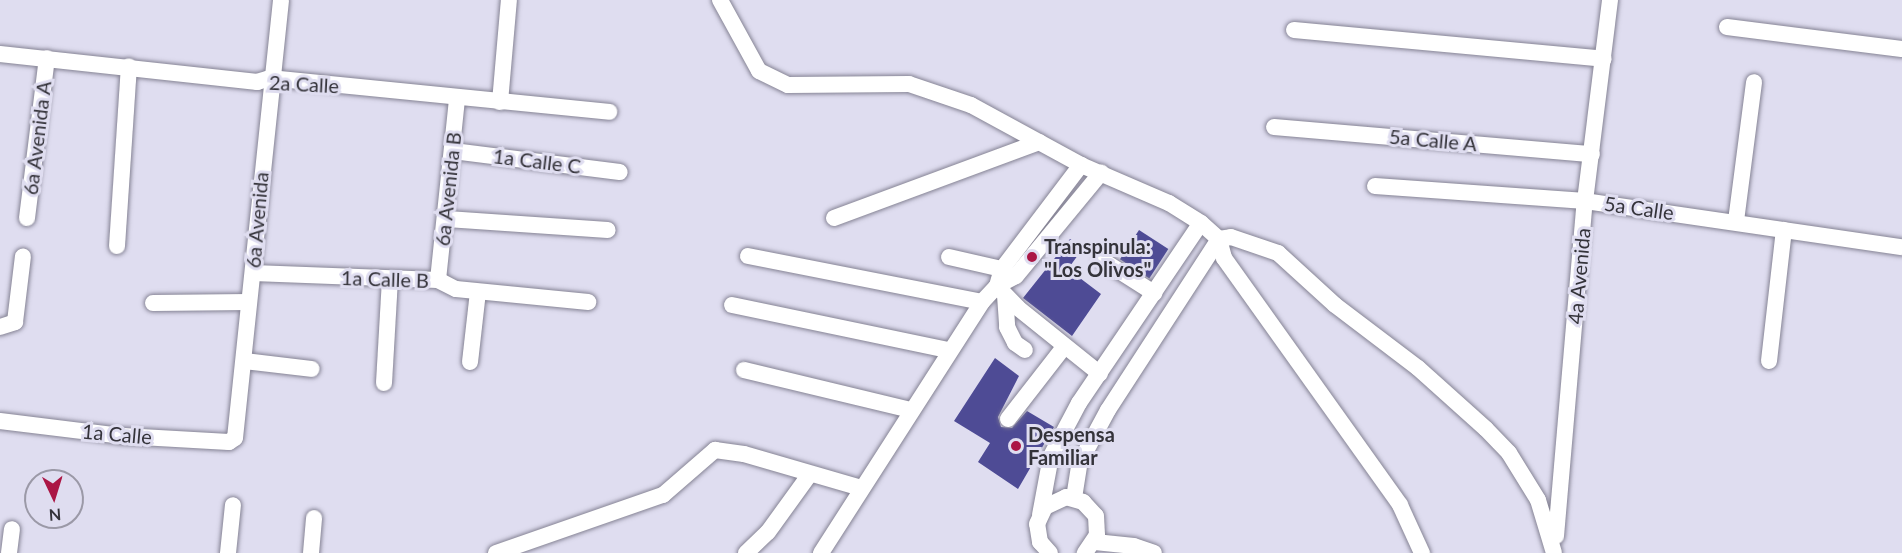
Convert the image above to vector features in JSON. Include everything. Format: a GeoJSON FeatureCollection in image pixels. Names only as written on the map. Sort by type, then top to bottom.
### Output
{"type":"FeatureCollection","features":[{"type":"Feature","properties":{"kind":"street","name":"6a Avenida"},"geometry":{"type":"LineString","coordinates":[[234,439],[253,273],[270,78],[281,0]]}},
{"type":"Feature","properties":{"kind":"street"},"geometry":{"type":"LineString","coordinates":[[500,102],[509,0]]}},
{"type":"Feature","properties":{"kind":"street"},"geometry":{"type":"LineString","coordinates":[[720,0],[759,71],[788,85],[909,84],[971,105],[1081,165],[1169,203],[1201,224],[1219,239],[1224,258],[1400,505],[1422,553]]}},
{"type":"Feature","properties":{"kind":"street","name":"4a Avenida"},"geometry":{"type":"LineString","coordinates":[[1554,553],[1586,201],[1610,0]]}},
{"type":"Feature","properties":{"kind":"street"},"geometry":{"type":"LineString","coordinates":[[1727,27],[1902,49]]}},
{"type":"Feature","properties":{"kind":"street"},"geometry":{"type":"LineString","coordinates":[[1294,30],[1604,59]]}},
{"type":"Feature","properties":{"kind":"street","name":"2a Calle"},"geometry":{"type":"LineString","coordinates":[[0,54],[129,66],[257,82],[270,78],[609,112]]}},
{"type":"Feature","properties":{"kind":"street","name":"6a Avenida A"},"geometry":{"type":"LineString","coordinates":[[27,218],[47,58]]}},
{"type":"Feature","properties":{"kind":"street"},"geometry":{"type":"LineString","coordinates":[[117,246],[129,66]]}},
{"type":"Feature","properties":{"kind":"street"},"geometry":{"type":"LineString","coordinates":[[1736,221],[1754,82]]}},
{"type":"Feature","properties":{"kind":"street","name":"6a Avenida B"},"geometry":{"type":"LineString","coordinates":[[438,280],[447,219],[457,98]]}},
{"type":"Feature","properties":{"kind":"street","name":"5a Calle A"},"geometry":{"type":"LineString","coordinates":[[1274,127],[1592,154]]}},
{"type":"Feature","properties":{"kind":"street"},"geometry":{"type":"LineString","coordinates":[[834,218],[1039,142]]}},
{"type":"Feature","properties":{"kind":"street","name":"1a Calle C"},"geometry":{"type":"LineString","coordinates":[[453,151],[620,172]]}},
{"type":"Feature","properties":{"kind":"street"},"geometry":{"type":"LineString","coordinates":[[1057,152],[1065,178],[1064,189]]}},
{"type":"Feature","properties":{"kind":"street"},"geometry":{"type":"LineString","coordinates":[[1024,350],[1015,343],[1006,327],[1001,290],[1002,269],[1081,165]]}},
{"type":"Feature","properties":{"kind":"street"},"geometry":{"type":"LineString","coordinates":[[821,553],[948,350],[982,302],[1001,290],[1016,276],[1101,173]]}},
{"type":"Feature","properties":{"kind":"street","name":"5a Calle"},"geometry":{"type":"LineString","coordinates":[[1375,186],[1586,201],[1736,221],[1902,247]]}},
{"type":"Feature","properties":{"kind":"street"},"geometry":{"type":"LineString","coordinates":[[447,219],[608,231]]}},
{"type":"Feature","properties":{"kind":"street"},"geometry":{"type":"LineString","coordinates":[[1050,553],[1037,533],[1051,456],[1078,403],[1201,224]]}},
{"type":"Feature","properties":{"kind":"street"},"geometry":{"type":"LineString","coordinates":[[1769,361],[1784,230]]}},
{"type":"Feature","properties":{"kind":"street"},"geometry":{"type":"LineString","coordinates":[[1219,239],[1246,239],[1278,253],[1335,305],[1418,368],[1474,417],[1509,453],[1523,473],[1544,513],[1554,553]]}},
{"type":"Feature","properties":{"kind":"street"},"geometry":{"type":"LineString","coordinates":[[1074,498],[1080,462],[1108,410],[1219,239]]}},
{"type":"Feature","properties":{"kind":"street"},"geometry":{"type":"LineString","coordinates":[[0,327],[15,322],[23,256]]}},
{"type":"Feature","properties":{"kind":"street"},"geometry":{"type":"LineString","coordinates":[[748,256],[982,302]]}},
{"type":"Feature","properties":{"kind":"street"},"geometry":{"type":"LineString","coordinates":[[949,257],[1002,269]]}},
{"type":"Feature","properties":{"kind":"street"},"geometry":{"type":"LineString","coordinates":[[1102,260],[1154,293]]}},
{"type":"Feature","properties":{"kind":"street","name":"1a Calle B"},"geometry":{"type":"LineString","coordinates":[[253,273],[390,280],[438,280],[451,288],[478,292],[588,302]]}},
{"type":"Feature","properties":{"kind":"street"},"geometry":{"type":"LineString","coordinates":[[384,383],[390,280]]}},
{"type":"Feature","properties":{"kind":"street"},"geometry":{"type":"LineString","coordinates":[[1001,290],[1064,347],[1100,374]]}},
{"type":"Feature","properties":{"kind":"street"},"geometry":{"type":"LineString","coordinates":[[470,362],[478,292]]}},
{"type":"Feature","properties":{"kind":"street"},"geometry":{"type":"LineString","coordinates":[[153,303],[249,302]]}},
{"type":"Feature","properties":{"kind":"street"},"geometry":{"type":"LineString","coordinates":[[732,305],[948,350]]}},
{"type":"Feature","properties":{"kind":"street"},"geometry":{"type":"LineString","coordinates":[[1008,419],[1064,347]]}},
{"type":"Feature","properties":{"kind":"street"},"geometry":{"type":"LineString","coordinates":[[244,361],[312,369]]}},
{"type":"Feature","properties":{"kind":"street"},"geometry":{"type":"LineString","coordinates":[[744,370],[911,410]]}},
{"type":"Feature","properties":{"kind":"street","name":"1a Calle"},"geometry":{"type":"LineString","coordinates":[[0,421],[123,436],[234,439]]}},
{"type":"Feature","properties":{"kind":"street"},"geometry":{"type":"LineString","coordinates":[[496,553],[663,495],[715,450],[744,454],[861,488]]}},
{"type":"Feature","properties":{"kind":"street"},"geometry":{"type":"LineString","coordinates":[[746,553],[768,532],[810,474]]}},
{"type":"Feature","properties":{"kind":"street"},"geometry":{"type":"LineString","coordinates":[[1040,515],[1051,502],[1074,498],[1083,502],[1096,516],[1090,548],[1134,546],[1154,553]]}},
{"type":"Feature","properties":{"kind":"street"},"geometry":{"type":"LineString","coordinates":[[228,553],[233,506]]}},
{"type":"Feature","properties":{"kind":"street"},"geometry":{"type":"LineString","coordinates":[[311,553],[314,518]]}},
{"type":"Feature","properties":{"kind":"street"},"geometry":{"type":"LineString","coordinates":[[9,553],[12,529]]}},
{"type":"Feature","properties":{"kind":"building"},"geometry":{"type":"Polygon","coordinates":[[[1139,230],[1168,249],[1149,278],[1120,259],[1139,230]]]}},
{"type":"Feature","properties":{"kind":"building"},"geometry":{"type":"Polygon","coordinates":[[[1070,239],[1083,248],[1068,269],[1101,294],[1072,336],[1023,298],[1070,239]]]}},
{"type":"Feature","properties":{"kind":"building"},"geometry":{"type":"Polygon","coordinates":[[[995,358],[1019,376],[998,417],[1001,427],[1012,428],[1027,411],[1054,427],[1018,489],[978,462],[990,443],[954,421],[995,358]]]}},
{"type":"Feature","properties":{"kind":"place","name":"Transpinula: \"Los Olivos\""},"geometry":{"type":"Point","coordinates":[1032,257]}},
{"type":"Feature","properties":{"kind":"place","name":"Despensa Familiar"},"geometry":{"type":"Point","coordinates":[1016,446]}}]}
